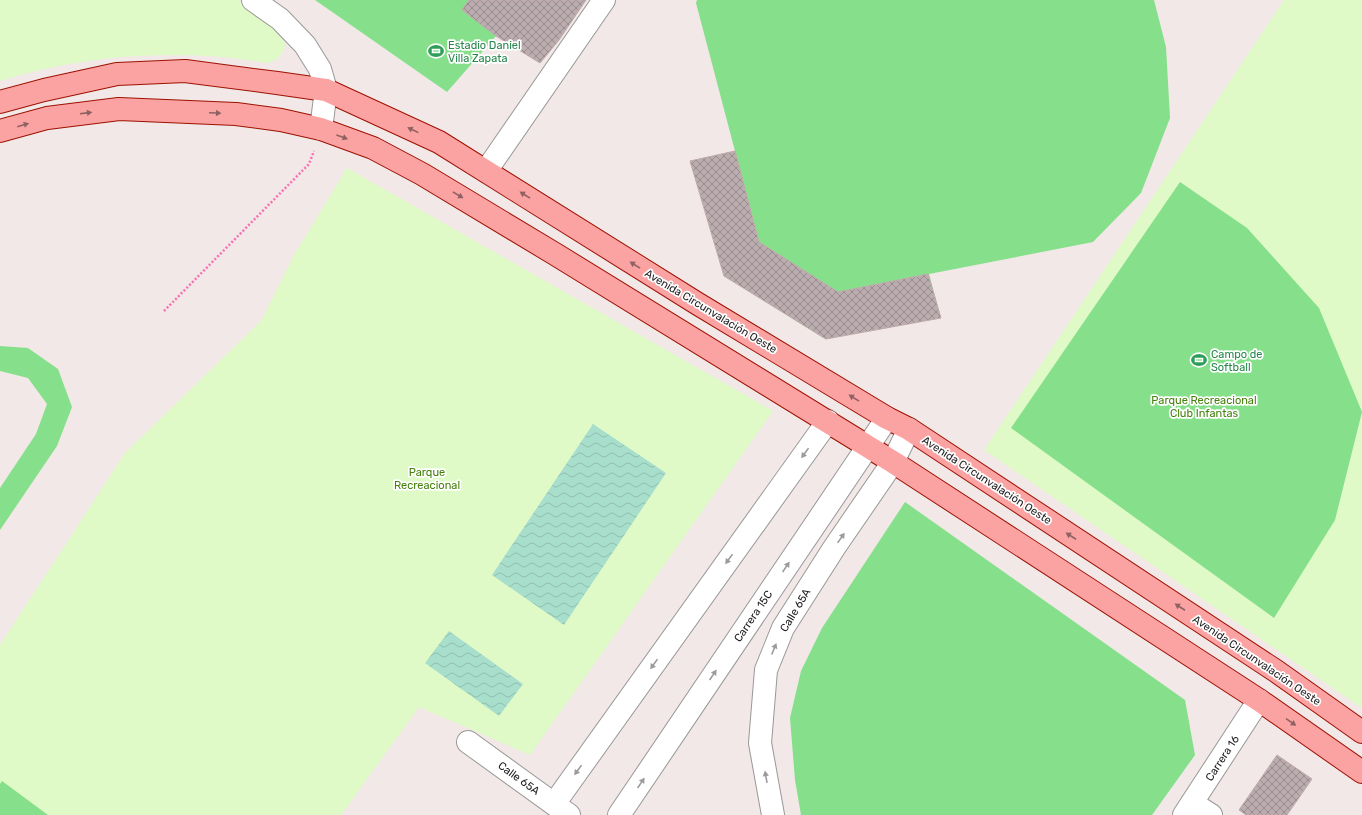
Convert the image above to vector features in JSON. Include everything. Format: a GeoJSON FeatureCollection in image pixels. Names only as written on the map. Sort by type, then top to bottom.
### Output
{"type":"FeatureCollection","features":[{"type":"Feature","properties":{"kind":"main road","name":"Avenida Circunvalación Oeste"},"geometry":{"type":"LineString","coordinates":[[0,102],[44,90],[117,74],[185,71],[277,82],[326,90],[439,142],[698,304],[887,418],[910,429],[1276,671],[1362,732]]}},
{"type":"Feature","properties":{"kind":"main road"},"geometry":{"type":"LineString","coordinates":[[0,131],[47,118],[119,109],[236,114],[281,120],[321,129],[373,148],[422,174],[555,254],[893,462],[1259,700],[1362,772]]}},
{"type":"Feature","properties":{"kind":"street"},"geometry":{"type":"LineString","coordinates":[[253,0],[280,19],[305,45],[320,69],[326,90],[321,129]]}},
{"type":"Feature","properties":{"kind":"street"},"geometry":{"type":"LineString","coordinates":[[486,171],[604,0]]}},
{"type":"Feature","properties":{"kind":"street","name":"Carrera 15C"},"geometry":{"type":"LineString","coordinates":[[619,815],[887,418]]}},
{"type":"Feature","properties":{"kind":"street"},"geometry":{"type":"LineString","coordinates":[[562,809],[828,421]]}},
{"type":"Feature","properties":{"kind":"street","name":"Calle 65A"},"geometry":{"type":"LineString","coordinates":[[773,815],[760,743],[766,670],[783,628],[834,548],[893,462],[910,429]]}},
{"type":"Feature","properties":{"kind":"street","name":"Carrera 16"},"geometry":{"type":"LineString","coordinates":[[1188,809],[1259,700]]}},
{"type":"Feature","properties":{"kind":"street","name":"Calle 65A"},"geometry":{"type":"LineString","coordinates":[[468,742],[562,809]]}},
{"type":"Feature","properties":{"kind":"street"},"geometry":{"type":"LineString","coordinates":[[1188,809],[1211,815]]}},
{"type":"Feature","properties":{"kind":"path"},"geometry":{"type":"LineString","coordinates":[[164,311],[309,164],[321,129]]}},
{"type":"Feature","properties":{"kind":"green space"},"geometry":{"type":"Polygon","coordinates":[[[0,0],[238,0],[276,28],[283,35],[285,45],[283,52],[279,57],[267,63],[207,56],[155,55],[102,59],[76,63],[0,81],[0,0]]]}},
{"type":"Feature","properties":{"kind":"green space","name":"Estadio Daniel Villa Zapata"},"geometry":{"type":"Polygon","coordinates":[[[315,0],[586,0],[559,40],[540,63],[496,36],[447,92],[315,0]]]}},
{"type":"Feature","properties":{"kind":"green space"},"geometry":{"type":"Polygon","coordinates":[[[697,0],[1154,0],[1166,47],[1170,118],[1141,193],[1093,242],[929,274],[941,318],[825,339],[724,276],[690,161],[735,151],[696,3],[697,0]]]}},
{"type":"Feature","properties":{"kind":"green space","name":"Parque Recreacional Club Infantas"},"geometry":{"type":"Polygon","coordinates":[[[1284,0],[1362,0],[1362,708],[984,450],[1284,0]]]}},
{"type":"Feature","properties":{"kind":"green space","name":"Parque Recreacional"},"geometry":{"type":"Polygon","coordinates":[[[347,168],[773,411],[530,755],[419,707],[341,815],[0,815],[0,645],[125,453],[261,321],[294,255],[347,168]]]}},
{"type":"Feature","properties":{"kind":"green space","name":"Campo de Softball"},"geometry":{"type":"Polygon","coordinates":[[[1180,182],[1247,228],[1319,308],[1362,412],[1335,520],[1274,618],[1011,428],[1180,182]]]}},
{"type":"Feature","properties":{"kind":"green space"},"geometry":{"type":"Polygon","coordinates":[[[0,346],[28,348],[58,369],[72,407],[57,446],[0,530],[0,488],[36,434],[47,404],[28,378],[0,371],[0,346]]]}},
{"type":"Feature","properties":{"kind":"green space"},"geometry":{"type":"Polygon","coordinates":[[[905,502],[1185,700],[1195,755],[1152,815],[801,815],[795,780],[790,718],[801,671],[822,628],[905,502]]]}},
{"type":"Feature","properties":{"kind":"green space"},"geometry":{"type":"Polygon","coordinates":[[[2,781],[48,815],[0,815],[0,784],[2,781]]]}},
{"type":"Feature","properties":{"kind":"water"},"geometry":{"type":"Polygon","coordinates":[[[593,424],[666,473],[564,625],[492,575],[593,424]]]}},
{"type":"Feature","properties":{"kind":"water"},"geometry":{"type":"Polygon","coordinates":[[[449,631],[523,684],[499,716],[425,663],[449,631]]]}},
{"type":"Feature","properties":{"kind":"building"},"geometry":{"type":"Polygon","coordinates":[[[469,0],[586,0],[559,40],[540,63],[496,36],[462,10],[469,0]]]}},
{"type":"Feature","properties":{"kind":"building"},"geometry":{"type":"Polygon","coordinates":[[[735,151],[759,242],[838,292],[928,274],[941,318],[826,339],[724,276],[690,161],[735,151]]]}},
{"type":"Feature","properties":{"kind":"building"},"geometry":{"type":"Polygon","coordinates":[[[1277,755],[1312,779],[1287,815],[1246,815],[1239,810],[1277,755]]]}},
{"type":"Feature","properties":{"kind":"place","name":"Estadio Daniel Villa Zapata"},"geometry":{"type":"Point","coordinates":[436,51]}},
{"type":"Feature","properties":{"kind":"place","name":"Campo de Softball"},"geometry":{"type":"Point","coordinates":[1199,360]}}]}
